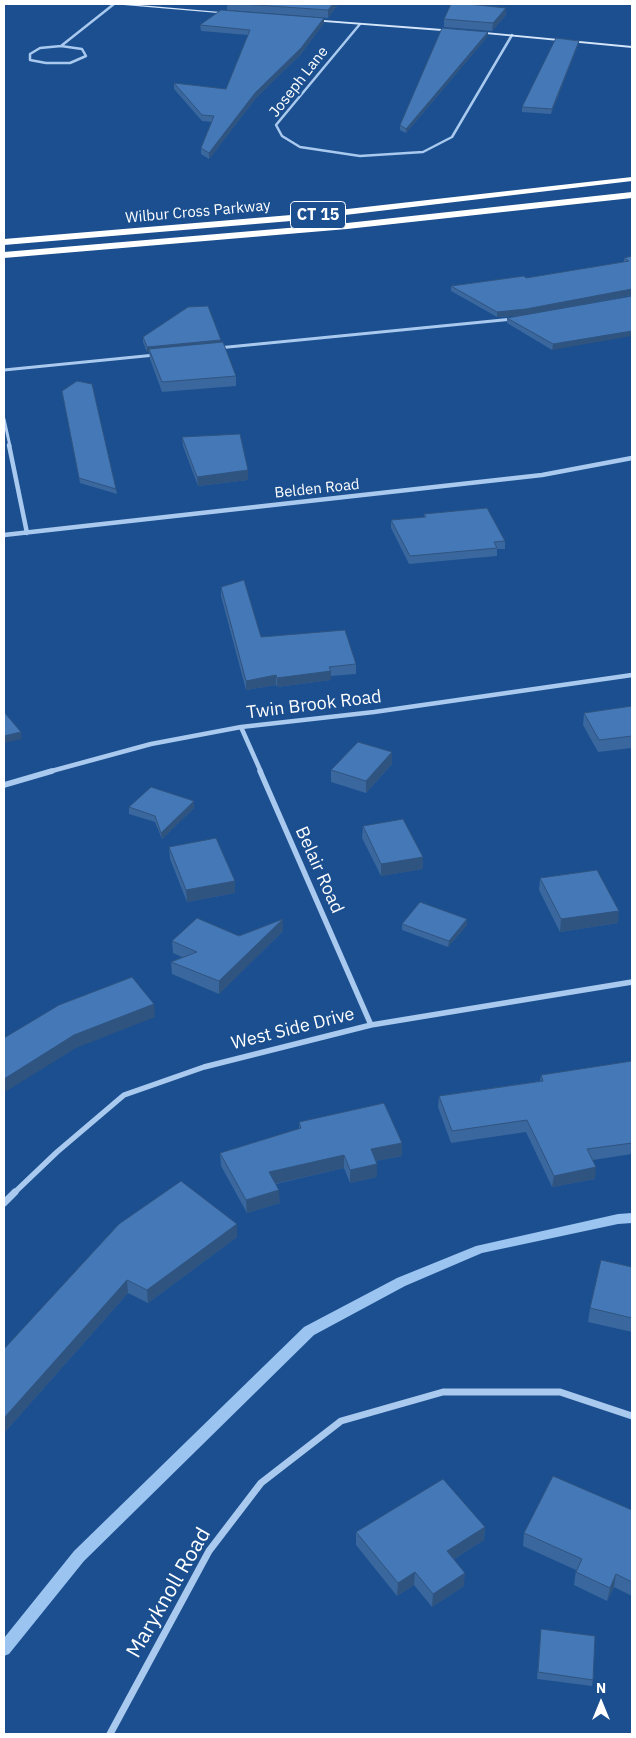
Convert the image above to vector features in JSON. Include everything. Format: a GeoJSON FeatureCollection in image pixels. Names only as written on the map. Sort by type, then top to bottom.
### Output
{"type":"FeatureCollection","features":[{"type":"Feature","properties":{"kind":"highway","name":"Wilbur Cross Parkway"},"geometry":{"type":"LineString","coordinates":[[4,242],[303,217],[632,179]]}},
{"type":"Feature","properties":{"kind":"highway","name":"Wilbur Cross Parkway"},"geometry":{"type":"LineString","coordinates":[[4,254],[347,226],[632,195]]}},
{"type":"Feature","properties":{"kind":"main road"},"geometry":{"type":"LineString","coordinates":[[114,4],[232,13]]}},
{"type":"Feature","properties":{"kind":"main road"},"geometry":{"type":"LineString","coordinates":[[301,19],[465,32]]}},
{"type":"Feature","properties":{"kind":"main road"},"geometry":{"type":"LineString","coordinates":[[474,32],[632,47]]}},
{"type":"Feature","properties":{"kind":"street"},"geometry":{"type":"LineString","coordinates":[[61,46],[82,49],[86,56],[70,63],[46,63],[30,60],[30,54],[40,48],[61,46],[114,4]]}},
{"type":"Feature","properties":{"kind":"street","name":"Joseph Lane"},"geometry":{"type":"LineString","coordinates":[[360,24],[276,125],[282,136],[300,148],[360,156],[423,152],[452,137],[512,35]]}},
{"type":"Feature","properties":{"kind":"street"},"geometry":{"type":"LineString","coordinates":[[217,348],[516,319]]}},
{"type":"Feature","properties":{"kind":"street"},"geometry":{"type":"LineString","coordinates":[[4,370],[159,354]]}},
{"type":"Feature","properties":{"kind":"street"},"geometry":{"type":"LineString","coordinates":[[4,419],[27,532]]}},
{"type":"Feature","properties":{"kind":"street","name":"Belden Road"},"geometry":{"type":"LineString","coordinates":[[4,535],[542,474],[632,458]]}},
{"type":"Feature","properties":{"kind":"street","name":"Twin Brook Road"},"geometry":{"type":"LineString","coordinates":[[4,785],[78,762],[151,744],[241,727],[374,712],[632,675]]}},
{"type":"Feature","properties":{"kind":"street","name":"Belair Road"},"geometry":{"type":"LineString","coordinates":[[241,727],[371,1024]]}},
{"type":"Feature","properties":{"kind":"street","name":"West Side Drive"},"geometry":{"type":"LineString","coordinates":[[4,1203],[57,1152],[124,1095],[204,1067],[371,1024],[632,982]]}},
{"type":"Feature","properties":{"kind":"street","name":"Maryknoll Road"},"geometry":{"type":"LineString","coordinates":[[110,1734],[209,1551],[261,1483],[341,1421],[443,1392],[560,1392],[632,1416]]}},
{"type":"Feature","properties":{"kind":"building"},"geometry":{"type":"Polygon","coordinates":[[[242,4],[333,4],[328,10],[242,4]]]}},
{"type":"Feature","properties":{"kind":"building"},"geometry":{"type":"Polygon","coordinates":[[[451,4],[506,8],[493,23],[444,19],[451,4]]]}},
{"type":"Feature","properties":{"kind":"building"},"geometry":{"type":"Polygon","coordinates":[[[221,10],[324,18],[301,48],[255,93],[209,153],[201,148],[214,116],[202,115],[174,83],[226,89],[250,30],[200,25],[221,10]]]}},
{"type":"Feature","properties":{"kind":"building"},"geometry":{"type":"Polygon","coordinates":[[[442,28],[488,32],[406,129],[400,125],[442,28]]]}},
{"type":"Feature","properties":{"kind":"building"},"geometry":{"type":"Polygon","coordinates":[[[556,38],[579,41],[552,109],[522,107],[556,38]]]}},
{"type":"Feature","properties":{"kind":"building"},"geometry":{"type":"Polygon","coordinates":[[[632,256],[632,289],[526,309],[497,312],[451,286],[524,276],[526,278],[629,261],[624,258],[632,256]]]}},
{"type":"Feature","properties":{"kind":"building"},"geometry":{"type":"Polygon","coordinates":[[[632,296],[632,331],[553,344],[507,318],[632,296]]]}},
{"type":"Feature","properties":{"kind":"building"},"geometry":{"type":"Polygon","coordinates":[[[208,306],[221,340],[147,347],[143,337],[188,307],[208,306]]]}},
{"type":"Feature","properties":{"kind":"building"},"geometry":{"type":"Polygon","coordinates":[[[223,342],[236,376],[162,382],[149,349],[223,342]]]}},
{"type":"Feature","properties":{"kind":"building"},"geometry":{"type":"Polygon","coordinates":[[[77,381],[92,384],[116,489],[79,478],[62,391],[77,381]]]}},
{"type":"Feature","properties":{"kind":"building"},"geometry":{"type":"Polygon","coordinates":[[[240,434],[248,470],[197,477],[182,437],[240,434]]]}},
{"type":"Feature","properties":{"kind":"building"},"geometry":{"type":"Polygon","coordinates":[[[487,508],[505,541],[494,542],[497,548],[410,556],[391,520],[426,517],[424,514],[487,508]]]}},
{"type":"Feature","properties":{"kind":"building"},"geometry":{"type":"Polygon","coordinates":[[[244,580],[261,637],[345,630],[356,664],[329,667],[331,671],[277,678],[276,675],[246,681],[221,587],[244,580]]]}},
{"type":"Feature","properties":{"kind":"building"},"geometry":{"type":"Polygon","coordinates":[[[632,706],[632,736],[599,740],[584,713],[632,706]]]}},
{"type":"Feature","properties":{"kind":"building"},"geometry":{"type":"Polygon","coordinates":[[[4,712],[21,732],[4,736],[4,712]]]}},
{"type":"Feature","properties":{"kind":"building"},"geometry":{"type":"Polygon","coordinates":[[[358,742],[392,752],[366,781],[331,770],[358,742]]]}},
{"type":"Feature","properties":{"kind":"building"},"geometry":{"type":"Polygon","coordinates":[[[151,787],[194,801],[161,833],[155,816],[129,807],[151,787]]]}},
{"type":"Feature","properties":{"kind":"building"},"geometry":{"type":"Polygon","coordinates":[[[403,819],[423,857],[381,864],[363,826],[403,819]]]}},
{"type":"Feature","properties":{"kind":"building"},"geometry":{"type":"Polygon","coordinates":[[[216,838],[235,881],[186,890],[169,847],[216,838]]]}},
{"type":"Feature","properties":{"kind":"building"},"geometry":{"type":"Polygon","coordinates":[[[597,870],[619,911],[561,919],[540,878],[597,870]]]}},
{"type":"Feature","properties":{"kind":"building"},"geometry":{"type":"Polygon","coordinates":[[[420,902],[467,919],[449,941],[402,924],[420,902]]]}},
{"type":"Feature","properties":{"kind":"building"},"geometry":{"type":"Polygon","coordinates":[[[197,918],[239,936],[283,919],[219,981],[171,962],[197,952],[172,941],[197,918]]]}},
{"type":"Feature","properties":{"kind":"building"},"geometry":{"type":"Polygon","coordinates":[[[132,977],[154,1004],[74,1035],[4,1079],[4,1038],[59,1005],[132,977]]]}},
{"type":"Feature","properties":{"kind":"building"},"geometry":{"type":"Polygon","coordinates":[[[632,1061],[632,1143],[587,1149],[596,1167],[554,1176],[527,1120],[452,1131],[439,1096],[543,1081],[541,1075],[632,1061]]]}},
{"type":"Feature","properties":{"kind":"building"},"geometry":{"type":"Polygon","coordinates":[[[384,1103],[402,1143],[371,1149],[377,1164],[350,1170],[344,1155],[269,1172],[279,1190],[246,1200],[220,1153],[301,1128],[299,1122],[384,1103]]]}},
{"type":"Feature","properties":{"kind":"building"},"geometry":{"type":"Polygon","coordinates":[[[181,1181],[237,1224],[147,1290],[127,1280],[4,1418],[4,1349],[119,1224],[181,1181]]]}},
{"type":"Feature","properties":{"kind":"building"},"geometry":{"type":"Polygon","coordinates":[[[601,1260],[632,1267],[632,1318],[590,1308],[601,1260]]]}},
{"type":"Feature","properties":{"kind":"building"},"geometry":{"type":"Polygon","coordinates":[[[553,1476],[632,1510],[632,1582],[616,1574],[610,1588],[576,1572],[582,1559],[524,1533],[553,1476]]]}},
{"type":"Feature","properties":{"kind":"building"},"geometry":{"type":"Polygon","coordinates":[[[443,1479],[485,1527],[447,1551],[465,1573],[433,1594],[415,1572],[398,1583],[356,1532],[443,1479]]]}},
{"type":"Feature","properties":{"kind":"building"},"geometry":{"type":"Polygon","coordinates":[[[541,1629],[595,1636],[593,1680],[538,1672],[541,1629]]]}},
{"type":"Feature","properties":{"kind":"waterway"},"geometry":{"type":"LineString","coordinates":[[4,1649],[79,1556],[309,1331],[401,1282],[480,1249],[618,1219],[632,1218]]}}]}
